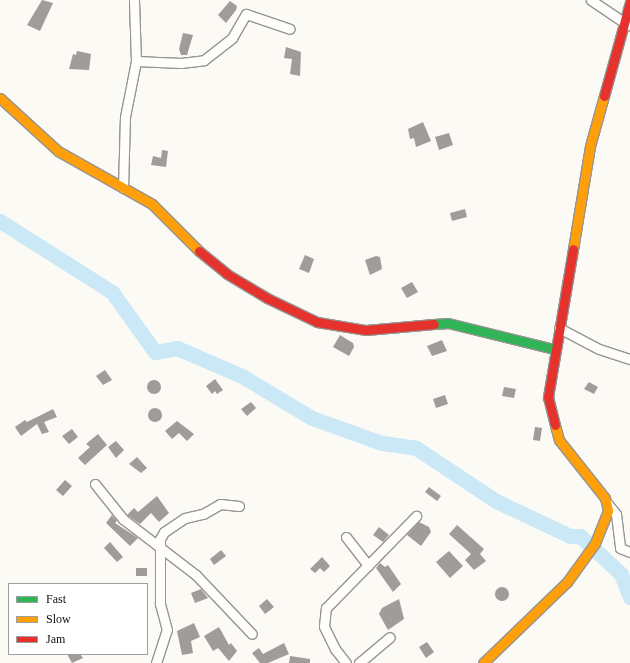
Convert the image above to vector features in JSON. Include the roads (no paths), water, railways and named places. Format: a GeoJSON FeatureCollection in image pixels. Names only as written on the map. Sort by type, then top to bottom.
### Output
{"type":"FeatureCollection","features":[{"type":"Feature","properties":{"kind":"main road"},"geometry":{"type":"LineString","coordinates":[[484,663],[567,582],[585,559],[595,543],[606,519],[606,503],[559,440],[551,418],[548,397],[554,349],[567,299],[590,146],[627,24],[630,2]]}},
{"type":"Feature","properties":{"kind":"main road"},"geometry":{"type":"LineString","coordinates":[[0,98],[58,150],[152,204],[197,250],[227,274],[267,298],[321,323],[366,330],[448,323],[554,349]]}},
{"type":"Feature","properties":{"kind":"street"},"geometry":{"type":"LineString","coordinates":[[124,188],[125,117],[136,61],[134,0]]}},
{"type":"Feature","properties":{"kind":"street"},"geometry":{"type":"LineString","coordinates":[[591,0],[627,24]]}},
{"type":"Feature","properties":{"kind":"street"},"geometry":{"type":"LineString","coordinates":[[136,61],[181,63],[204,60],[232,38],[246,14],[290,29]]}},
{"type":"Feature","properties":{"kind":"street"},"geometry":{"type":"LineString","coordinates":[[559,328],[599,349],[630,359]]}},
{"type":"Feature","properties":{"kind":"street"},"geometry":{"type":"LineString","coordinates":[[95,484],[123,519],[196,575],[252,634]]}},
{"type":"Feature","properties":{"kind":"street"},"geometry":{"type":"LineString","coordinates":[[606,503],[616,514],[620,548],[630,552]]}},
{"type":"Feature","properties":{"kind":"street"},"geometry":{"type":"LineString","coordinates":[[156,663],[167,630],[160,603],[159,547],[164,532],[185,518],[203,514],[220,504],[238,506]]}},
{"type":"Feature","properties":{"kind":"street"},"geometry":{"type":"LineString","coordinates":[[346,663],[335,649],[324,626],[324,614],[328,603],[416,516]]}},
{"type":"Feature","properties":{"kind":"street"},"geometry":{"type":"LineString","coordinates":[[346,538],[368,565]]}},
{"type":"Feature","properties":{"kind":"street"},"geometry":{"type":"LineString","coordinates":[[359,663],[390,637]]}},
{"type":"Feature","properties":{"kind":"waterway"},"geometry":{"type":"LineString","coordinates":[[0,221],[112,292],[155,352],[177,348],[242,376],[312,418],[382,443],[416,448],[496,501],[570,536],[580,536],[621,574],[630,597]]}}]}
